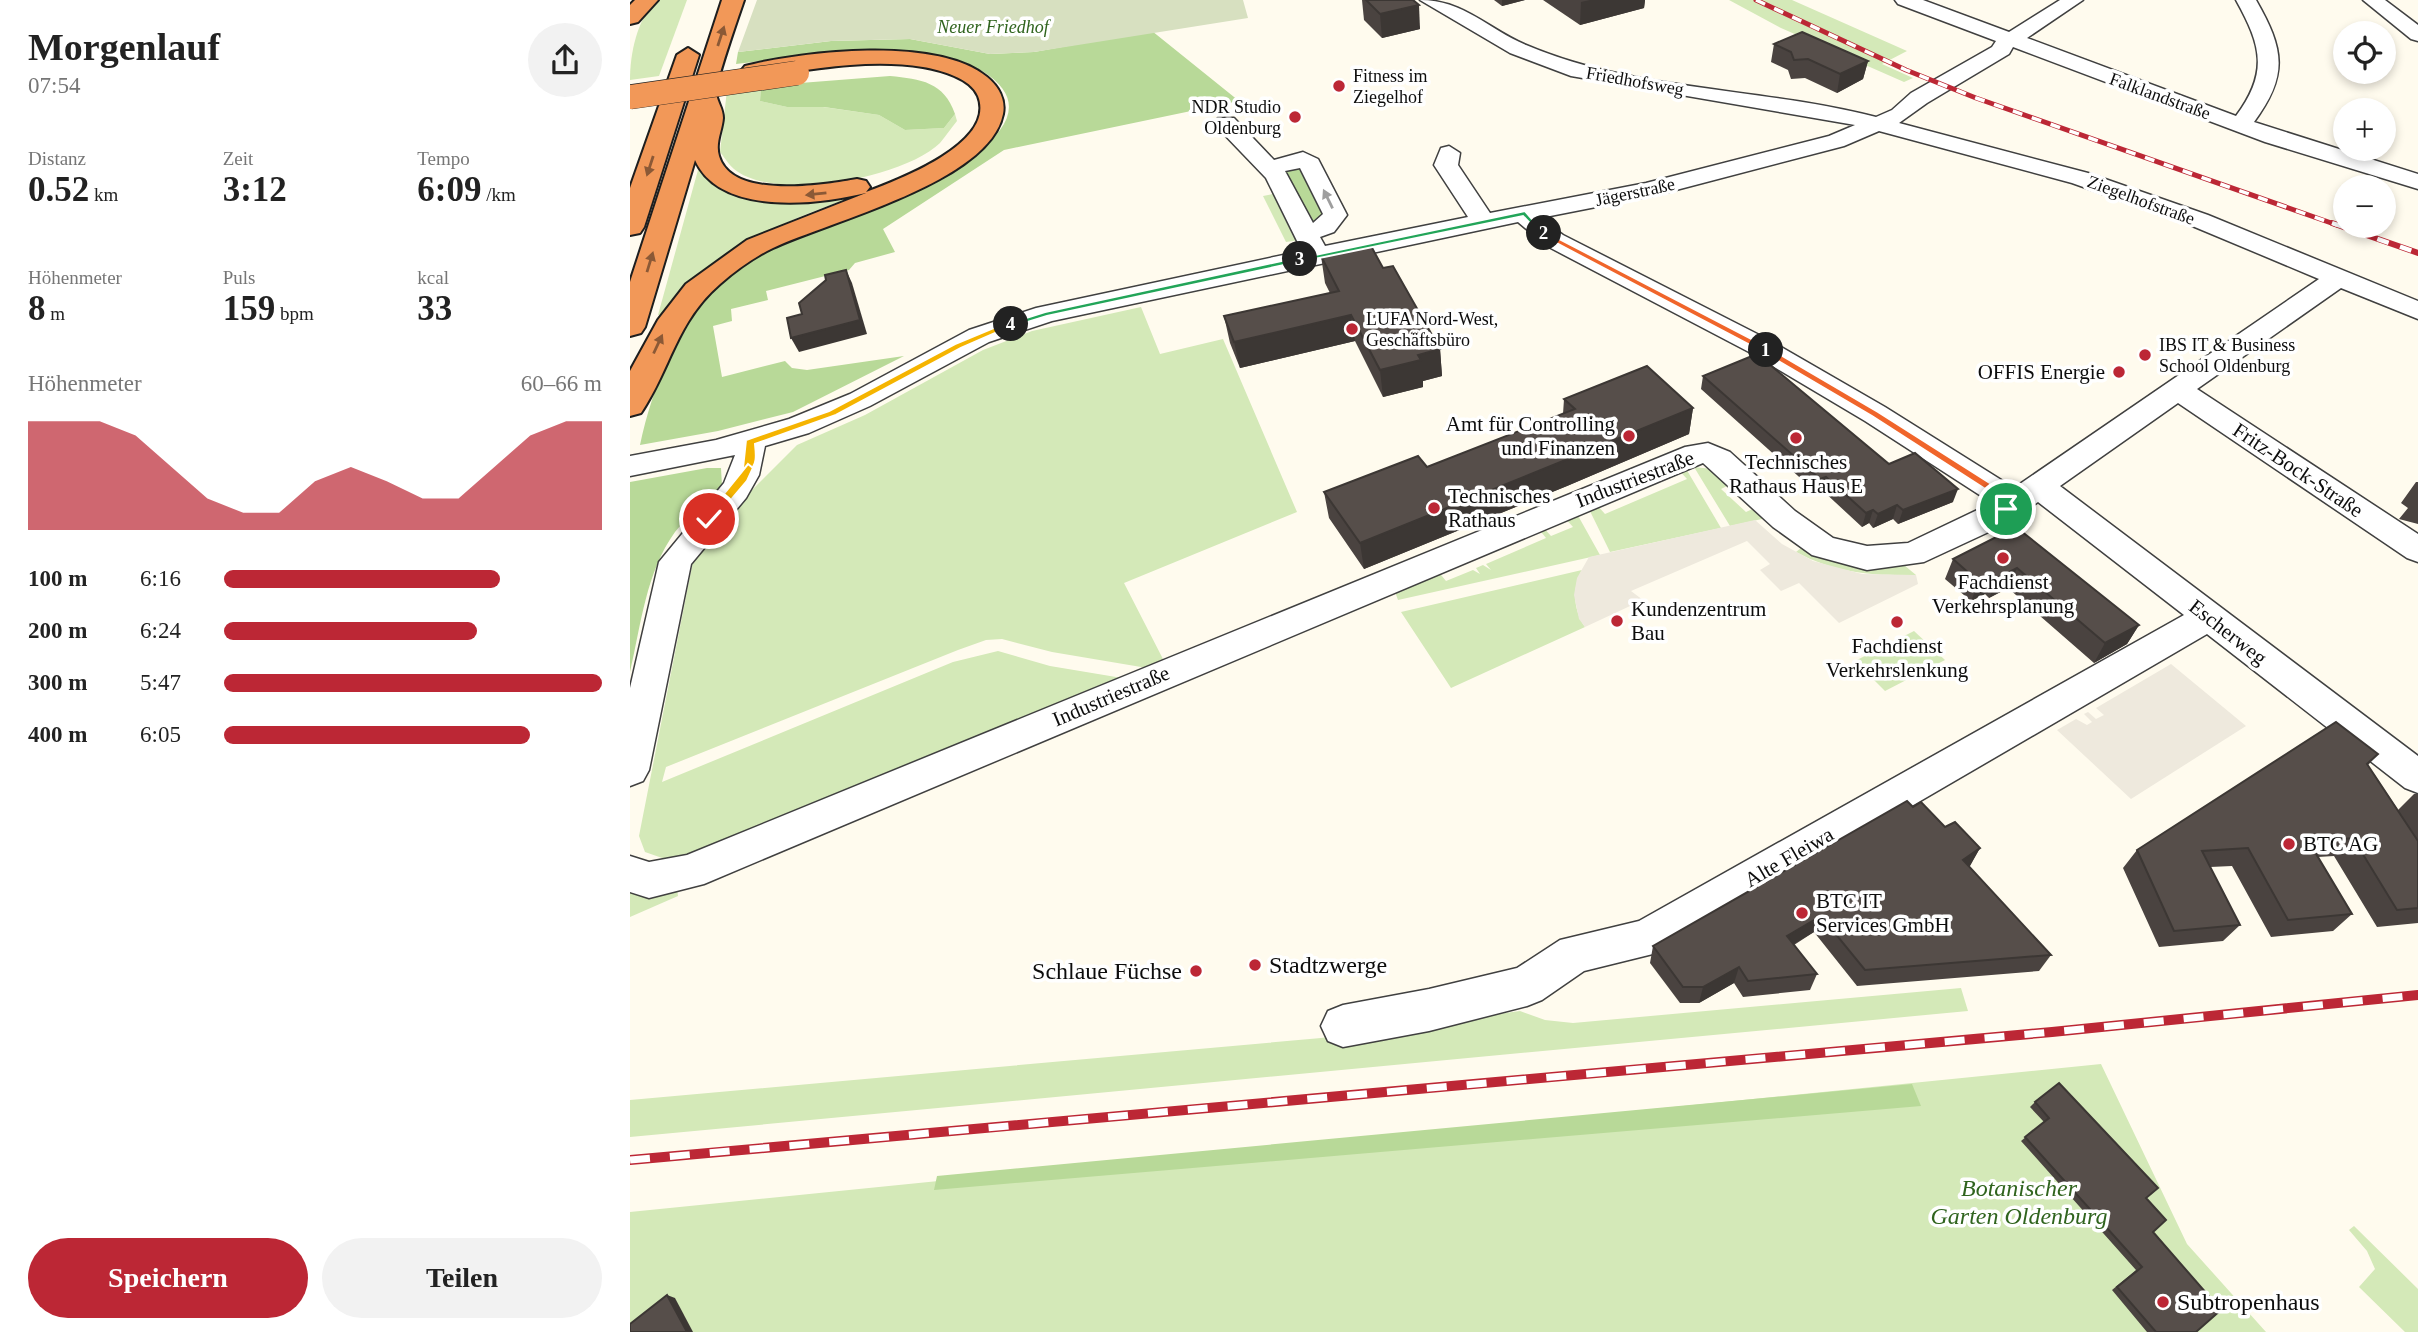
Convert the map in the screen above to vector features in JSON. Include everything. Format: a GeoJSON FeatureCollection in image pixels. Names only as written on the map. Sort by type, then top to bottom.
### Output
{"type":"FeatureCollection","features":[{"type":"Feature","properties":{"kind":"highway"},"geometry":{"type":"LineString","coordinates":[[630,17],[647,0]]}},
{"type":"Feature","properties":{"kind":"highway"},"geometry":{"type":"LineString","coordinates":[[630,327],[733,0]]}},
{"type":"Feature","properties":{"kind":"highway"},"geometry":{"type":"LineString","coordinates":[[630,226],[695,34]]}},
{"type":"Feature","properties":{"kind":"highway"},"geometry":{"type":"LineString","coordinates":[[630,89],[883,60],[939,64],[965,74],[985,86],[993,106],[992,118],[979,140],[949,163],[760,244],[708,279],[662,334],[630,406]]}},
{"type":"Feature","properties":{"kind":"highway"},"geometry":{"type":"LineString","coordinates":[[630,97],[798,69],[888,67],[937,74],[962,86],[970,94],[974,114],[967,132],[956,144],[919,167],[883,180],[834,192],[770,194],[722,179],[711,168],[706,142],[713,108],[704,93]]}},
{"type":"Feature","properties":{"kind":"street","name":"Friedhofsweg"},"geometry":{"type":"LineString","coordinates":[[1430,0],[1517,49],[1578,72],[1854,118]]}},
{"type":"Feature","properties":{"kind":"street","name":"Falklandstraße"},"geometry":{"type":"LineString","coordinates":[[1905,0],[2006,43],[2418,183]]}},
{"type":"Feature","properties":{"kind":"street"},"geometry":{"type":"LineString","coordinates":[[1919,98],[2002,50],[2006,43],[2073,0]]}},
{"type":"Feature","properties":{"kind":"street"},"geometry":{"type":"LineString","coordinates":[[2241,125],[2265,91],[2271,60],[2267,39],[2246,0]]}},
{"type":"Feature","properties":{"kind":"street"},"geometry":{"type":"LineString","coordinates":[[2373,0],[2418,35]]}},
{"type":"Feature","properties":{"kind":"street","name":"Jägerstraße"},"geometry":{"type":"LineString","coordinates":[[1785,152],[1816,133],[1919,98]]}},
{"type":"Feature","properties":{"kind":"street","name":"Jägerstraße"},"geometry":{"type":"LineString","coordinates":[[630,466],[750,442],[833,413],[958,346],[1022,320],[1312,244],[1483,221],[1698,179],[1785,152],[1836,141],[1881,124],[1906,111],[1919,98]]}},
{"type":"Feature","properties":{"kind":"street","name":"Ziegelhofstraße"},"geometry":{"type":"LineString","coordinates":[[1854,118],[2124,192],[2418,311]]}},
{"type":"Feature","properties":{"kind":"street"},"geometry":{"type":"LineString","coordinates":[[1212,119],[1269,168],[1312,244]]}},
{"type":"Feature","properties":{"kind":"street"},"geometry":{"type":"LineString","coordinates":[[1449,153],[1446,165],[1483,221]]}},
{"type":"Feature","properties":{"kind":"street","name":"Jägerstraße"},"geometry":{"type":"LineString","coordinates":[[1269,168],[1299,159],[1310,164],[1335,215],[1333,222],[1325,226],[1312,244]]}},
{"type":"Feature","properties":{"kind":"street","name":"Escherweg"},"geometry":{"type":"LineString","coordinates":[[1538,211],[1543,233],[1759,346],[1875,414],[2027,495],[2209,617],[2418,777]]}},
{"type":"Feature","properties":{"kind":"street","name":"Industriestraße"},"geometry":{"type":"LineString","coordinates":[[634,876],[662,880],[690,872],[1696,454],[1708,453],[1719,459],[1806,537],[1823,547],[1867,558],[1899,557],[1923,551],[2027,495],[2338,278]]}},
{"type":"Feature","properties":{"kind":"street","name":"Fritz-Bock-Straße"},"geometry":{"type":"LineString","coordinates":[[2179,390],[2418,550]]}},
{"type":"Feature","properties":{"kind":"street"},"geometry":{"type":"LineString","coordinates":[[630,770],[675,562],[690,539],[744,479],[751,457],[750,442]]}},
{"type":"Feature","properties":{"kind":"street","name":"Alte Fleiwa"},"geometry":{"type":"LineString","coordinates":[[1343,1026],[1429,1010],[1528,986],[1575,954],[1646,939],[2209,617]]}},
{"type":"Feature","properties":{"kind":"green space"},"geometry":{"type":"Polygon","coordinates":[[[656,0],[687,0],[659,76],[630,80],[631,59],[639,27],[656,0]]]}},
{"type":"Feature","properties":{"kind":"green space","name":"Neuer Friedhof"},"geometry":{"type":"Polygon","coordinates":[[[757,0],[1243,0],[1248,18],[1034,52],[990,54],[910,39],[831,41],[738,52],[757,0]]]}},
{"type":"Feature","properties":{"kind":"green space"},"geometry":{"type":"Polygon","coordinates":[[[1729,0],[1792,0],[1907,51],[1882,64],[1913,78],[1904,82],[1781,28],[1729,0]]]}},
{"type":"Feature","properties":{"kind":"green space"},"geometry":{"type":"Polygon","coordinates":[[[1152,31],[1239,101],[1004,150],[883,229],[895,252],[855,263],[849,270],[766,291],[768,300],[731,309],[732,321],[713,326],[722,377],[785,361],[792,368],[807,370],[904,356],[793,412],[718,431],[640,445],[652,400],[670,355],[694,314],[725,278],[764,252],[884,204],[934,180],[976,154],[1003,126],[1008,98],[982,71],[960,62],[898,54],[862,54],[736,64],[738,52],[831,41],[910,39],[990,54],[1034,52],[1152,31]]]}},
{"type":"Feature","properties":{"kind":"green space"},"geometry":{"type":"Polygon","coordinates":[[[890,76],[930,84],[945,95],[955,114],[944,128],[905,130],[879,115],[824,107],[787,107],[760,101],[761,86],[890,76]]]}},
{"type":"Feature","properties":{"kind":"green space"},"geometry":{"type":"Polygon","coordinates":[[[761,86],[760,101],[787,107],[823,107],[879,115],[905,130],[944,128],[955,114],[957,121],[940,143],[922,156],[898,167],[839,182],[778,184],[753,179],[734,169],[720,152],[727,90],[761,86]]]}},
{"type":"Feature","properties":{"kind":"green space"},"geometry":{"type":"Polygon","coordinates":[[[1304,162],[1328,221],[1313,227],[1285,174],[1288,165],[1304,162]]]}},
{"type":"Feature","properties":{"kind":"green space"},"geometry":{"type":"Polygon","coordinates":[[[698,170],[702,170],[715,185],[742,195],[865,191],[892,182],[798,218],[738,247],[710,266],[686,288],[665,314],[658,315],[698,170]]]}},
{"type":"Feature","properties":{"kind":"green space"},"geometry":{"type":"Polygon","coordinates":[[[1273,194],[1293,236],[1300,240],[1286,242],[1263,196],[1273,194]]]}},
{"type":"Feature","properties":{"kind":"green space"},"geometry":{"type":"Polygon","coordinates":[[[1141,307],[1160,354],[1223,339],[1297,512],[1124,583],[1164,661],[1147,668],[1052,652],[1002,639],[986,640],[958,650],[666,767],[662,782],[953,662],[998,651],[1050,666],[1122,678],[694,853],[665,859],[645,852],[639,836],[693,561],[707,537],[797,445],[865,415],[983,350],[1032,331],[1141,307]]]}},
{"type":"Feature","properties":{"kind":"green space"},"geometry":{"type":"Polygon","coordinates":[[[1685,467],[1721,528],[1610,552],[1588,507],[1596,504],[1605,514],[1687,479],[1678,469],[1685,467]]]}},
{"type":"Feature","properties":{"kind":"green space"},"geometry":{"type":"Polygon","coordinates":[[[1694,467],[1712,469],[1733,483],[1721,489],[1746,512],[1759,506],[1771,517],[1730,526],[1694,467]]]}},
{"type":"Feature","properties":{"kind":"green space"},"geometry":{"type":"Polygon","coordinates":[[[707,468],[721,468],[722,486],[675,532],[657,564],[646,599],[630,672],[630,482],[707,468]]]}},
{"type":"Feature","properties":{"kind":"green space"},"geometry":{"type":"Polygon","coordinates":[[[1576,512],[1600,555],[1398,600],[1394,589],[1437,570],[1446,581],[1473,570],[1480,574],[1476,568],[1483,565],[1491,570],[1486,564],[1546,538],[1538,528],[1542,526],[1551,536],[1573,527],[1564,517],[1576,512]]]}},
{"type":"Feature","properties":{"kind":"green space"},"geometry":{"type":"Polygon","coordinates":[[[1806,544],[1886,566],[1904,565],[1916,575],[1869,574],[1825,565],[1796,552],[1806,544]]]}},
{"type":"Feature","properties":{"kind":"green space"},"geometry":{"type":"Polygon","coordinates":[[[1582,570],[1575,598],[1585,627],[1451,688],[1401,612],[1582,570]]]}},
{"type":"Feature","properties":{"kind":"green space"},"geometry":{"type":"Polygon","coordinates":[[[1914,631],[1945,660],[1885,691],[1855,661],[1914,631]]]}},
{"type":"Feature","properties":{"kind":"green space"},"geometry":{"type":"Polygon","coordinates":[[[677,888],[678,896],[630,917],[630,890],[677,888]]]}},
{"type":"Feature","properties":{"kind":"green space"},"geometry":{"type":"Polygon","coordinates":[[[1961,988],[1968,1011],[630,1137],[630,1100],[1321,1038],[1520,1011],[1545,1020],[1573,1023],[1961,988]]]}},
{"type":"Feature","properties":{"kind":"green space","name":"Botanischer Garten Oldenburg"},"geometry":{"type":"Polygon","coordinates":[[[2101,1064],[2187,1244],[2266,1332],[630,1332],[630,1212],[2101,1064]]]}},
{"type":"Feature","properties":{"kind":"green space"},"geometry":{"type":"Polygon","coordinates":[[[1912,1084],[1921,1106],[934,1190],[937,1176],[1912,1084]]]}},
{"type":"Feature","properties":{"kind":"green space"},"geometry":{"type":"Polygon","coordinates":[[[2354,1226],[2418,1289],[2418,1332],[2405,1332],[2359,1287],[2375,1269],[2367,1251],[2349,1230],[2354,1226]]]}},
{"type":"Feature","properties":{"kind":"shaded area"},"geometry":{"type":"Polygon","coordinates":[[[1755,520],[1782,544],[1813,561],[1862,574],[1916,575],[1918,584],[1839,623],[1799,583],[1781,591],[1760,570],[1770,564],[1747,541],[1631,591],[1643,600],[1585,627],[1579,619],[1574,595],[1577,578],[1589,557],[1755,520]]]}},
{"type":"Feature","properties":{"kind":"shaded area"},"geometry":{"type":"Polygon","coordinates":[[[2171,664],[2246,726],[2131,799],[2057,730],[2076,719],[2087,725],[2092,722],[2084,714],[2088,712],[2096,719],[2104,715],[2096,708],[2171,664]]]}},
{"type":"Feature","properties":{"kind":"building"},"geometry":{"type":"Polygon","coordinates":[[[1366,0],[1413,0],[1419,5],[1380,14],[1366,0]]]}},
{"type":"Feature","properties":{"kind":"building"},"geometry":{"type":"Polygon","coordinates":[[[1802,32],[1868,61],[1840,74],[1808,59],[1794,60],[1791,52],[1774,44],[1802,32]]]}},
{"type":"Feature","properties":{"kind":"building"},"geometry":{"type":"Polygon","coordinates":[[[1371,246],[1383,268],[1393,266],[1440,349],[1418,355],[1421,360],[1380,370],[1351,315],[1234,342],[1224,316],[1339,291],[1321,256],[1371,246]]]}},
{"type":"Feature","properties":{"kind":"building"},"geometry":{"type":"Polygon","coordinates":[[[846,270],[860,320],[791,338],[787,318],[802,314],[799,303],[826,280],[825,275],[846,270]]]}},
{"type":"Feature","properties":{"kind":"building"},"geometry":{"type":"Polygon","coordinates":[[[1757,354],[1889,464],[1915,453],[1958,489],[1903,510],[1897,505],[1878,514],[1873,510],[1866,513],[1826,477],[1820,479],[1703,376],[1757,354]]]}},
{"type":"Feature","properties":{"kind":"building"},"geometry":{"type":"Polygon","coordinates":[[[1647,366],[1693,408],[1360,543],[1324,492],[1418,456],[1427,467],[1575,409],[1564,399],[1647,366]]]}},
{"type":"Feature","properties":{"kind":"building"},"geometry":{"type":"Polygon","coordinates":[[[2016,527],[2139,625],[2105,643],[2017,568],[1998,578],[1993,574],[1979,582],[1953,559],[2016,527]]]}},
{"type":"Feature","properties":{"kind":"building","name":"BTC AG"},"geometry":{"type":"Polygon","coordinates":[[[2336,722],[2378,754],[2367,764],[2418,841],[2418,908],[2397,910],[2353,838],[2309,842],[2352,914],[2288,920],[2248,848],[2202,851],[2240,925],[2174,931],[2137,850],[2336,722]]]}},
{"type":"Feature","properties":{"kind":"building","name":"BTC IT Services GmbH"},"geometry":{"type":"Polygon","coordinates":[[[1907,801],[1913,807],[1921,802],[1945,827],[1955,822],[1980,848],[1963,860],[2051,955],[1865,970],[1821,916],[1787,936],[1817,974],[1748,981],[1739,967],[1703,987],[1683,987],[1653,946],[1907,801]]]}},
{"type":"Feature","properties":{"kind":"building"},"geometry":{"type":"Polygon","coordinates":[[[2059,1083],[2158,1188],[2146,1198],[2166,1220],[2153,1232],[2221,1310],[2196,1332],[2156,1332],[2117,1287],[2142,1267],[2025,1137],[2049,1118],[2035,1102],[2059,1083]]]}},
{"type":"Feature","properties":{"kind":"building"},"geometry":{"type":"Polygon","coordinates":[[[667,1295],[687,1332],[630,1332],[630,1324],[667,1295]]]}},
{"type":"Feature","properties":{"kind":"railway"},"geometry":{"type":"LineString","coordinates":[[1756,0],[1906,70],[1976,98],[2333,224]]}},
{"type":"Feature","properties":{"kind":"railway"},"geometry":{"type":"LineString","coordinates":[[2332,223],[2418,253]]}},
{"type":"Feature","properties":{"kind":"railway"},"geometry":{"type":"LineString","coordinates":[[630,1160],[2052,1032],[2418,995]]}},
{"type":"Feature","properties":{"kind":"place","name":"Fitness im Ziegelhof"},"geometry":{"type":"Point","coordinates":[1339,86]}},
{"type":"Feature","properties":{"kind":"place","name":"NDR Studio Oldenburg"},"geometry":{"type":"Point","coordinates":[1295,117]}},
{"type":"Feature","properties":{"kind":"place","name":"LUFA Nord-West, Geschäftsbüro"},"geometry":{"type":"Point","coordinates":[1352,329]}},
{"type":"Feature","properties":{"kind":"place","name":"IBS IT & Business School Oldenburg"},"geometry":{"type":"Point","coordinates":[2145,355]}},
{"type":"Feature","properties":{"kind":"place","name":"OFFIS Energie"},"geometry":{"type":"Point","coordinates":[2119,372]}},
{"type":"Feature","properties":{"kind":"place","name":"Amt für Controlling und Finanzen"},"geometry":{"type":"Point","coordinates":[1629,436]}},
{"type":"Feature","properties":{"kind":"place","name":"Technisches Rathaus Haus E"},"geometry":{"type":"Point","coordinates":[1796,438]}},
{"type":"Feature","properties":{"kind":"place","name":"Technisches Rathaus"},"geometry":{"type":"Point","coordinates":[1434,508]}},
{"type":"Feature","properties":{"kind":"place","name":"Fachdienst Verkehrsplanung"},"geometry":{"type":"Point","coordinates":[2003,558]}},
{"type":"Feature","properties":{"kind":"place","name":"Kundenzentrum Bau"},"geometry":{"type":"Point","coordinates":[1617,621]}},
{"type":"Feature","properties":{"kind":"place","name":"Fachdienst Verkehrslenkung"},"geometry":{"type":"Point","coordinates":[1897,622]}},
{"type":"Feature","properties":{"kind":"place","name":"BTC AG"},"geometry":{"type":"Point","coordinates":[2289,844]}},
{"type":"Feature","properties":{"kind":"place","name":"BTC IT Services GmbH"},"geometry":{"type":"Point","coordinates":[1802,913]}},
{"type":"Feature","properties":{"kind":"place","name":"Stadtzwerge"},"geometry":{"type":"Point","coordinates":[1255,965]}},
{"type":"Feature","properties":{"kind":"place","name":"Schlaue Füchse"},"geometry":{"type":"Point","coordinates":[1196,971]}},
{"type":"Feature","properties":{"kind":"place","name":"Subtropenhaus"},"geometry":{"type":"Point","coordinates":[2163,1302]}},
{"type":"Feature","properties":{"kind":"route"},"geometry":{"type":"LineString","coordinates":[[709,519],[744,479],[751,457],[750,442],[833,413],[958,346],[1022,320],[1412,235],[1525,214],[1534,225],[1554,240],[1695,310],[1875,414],[2015,503],[2006,509]]}}]}
